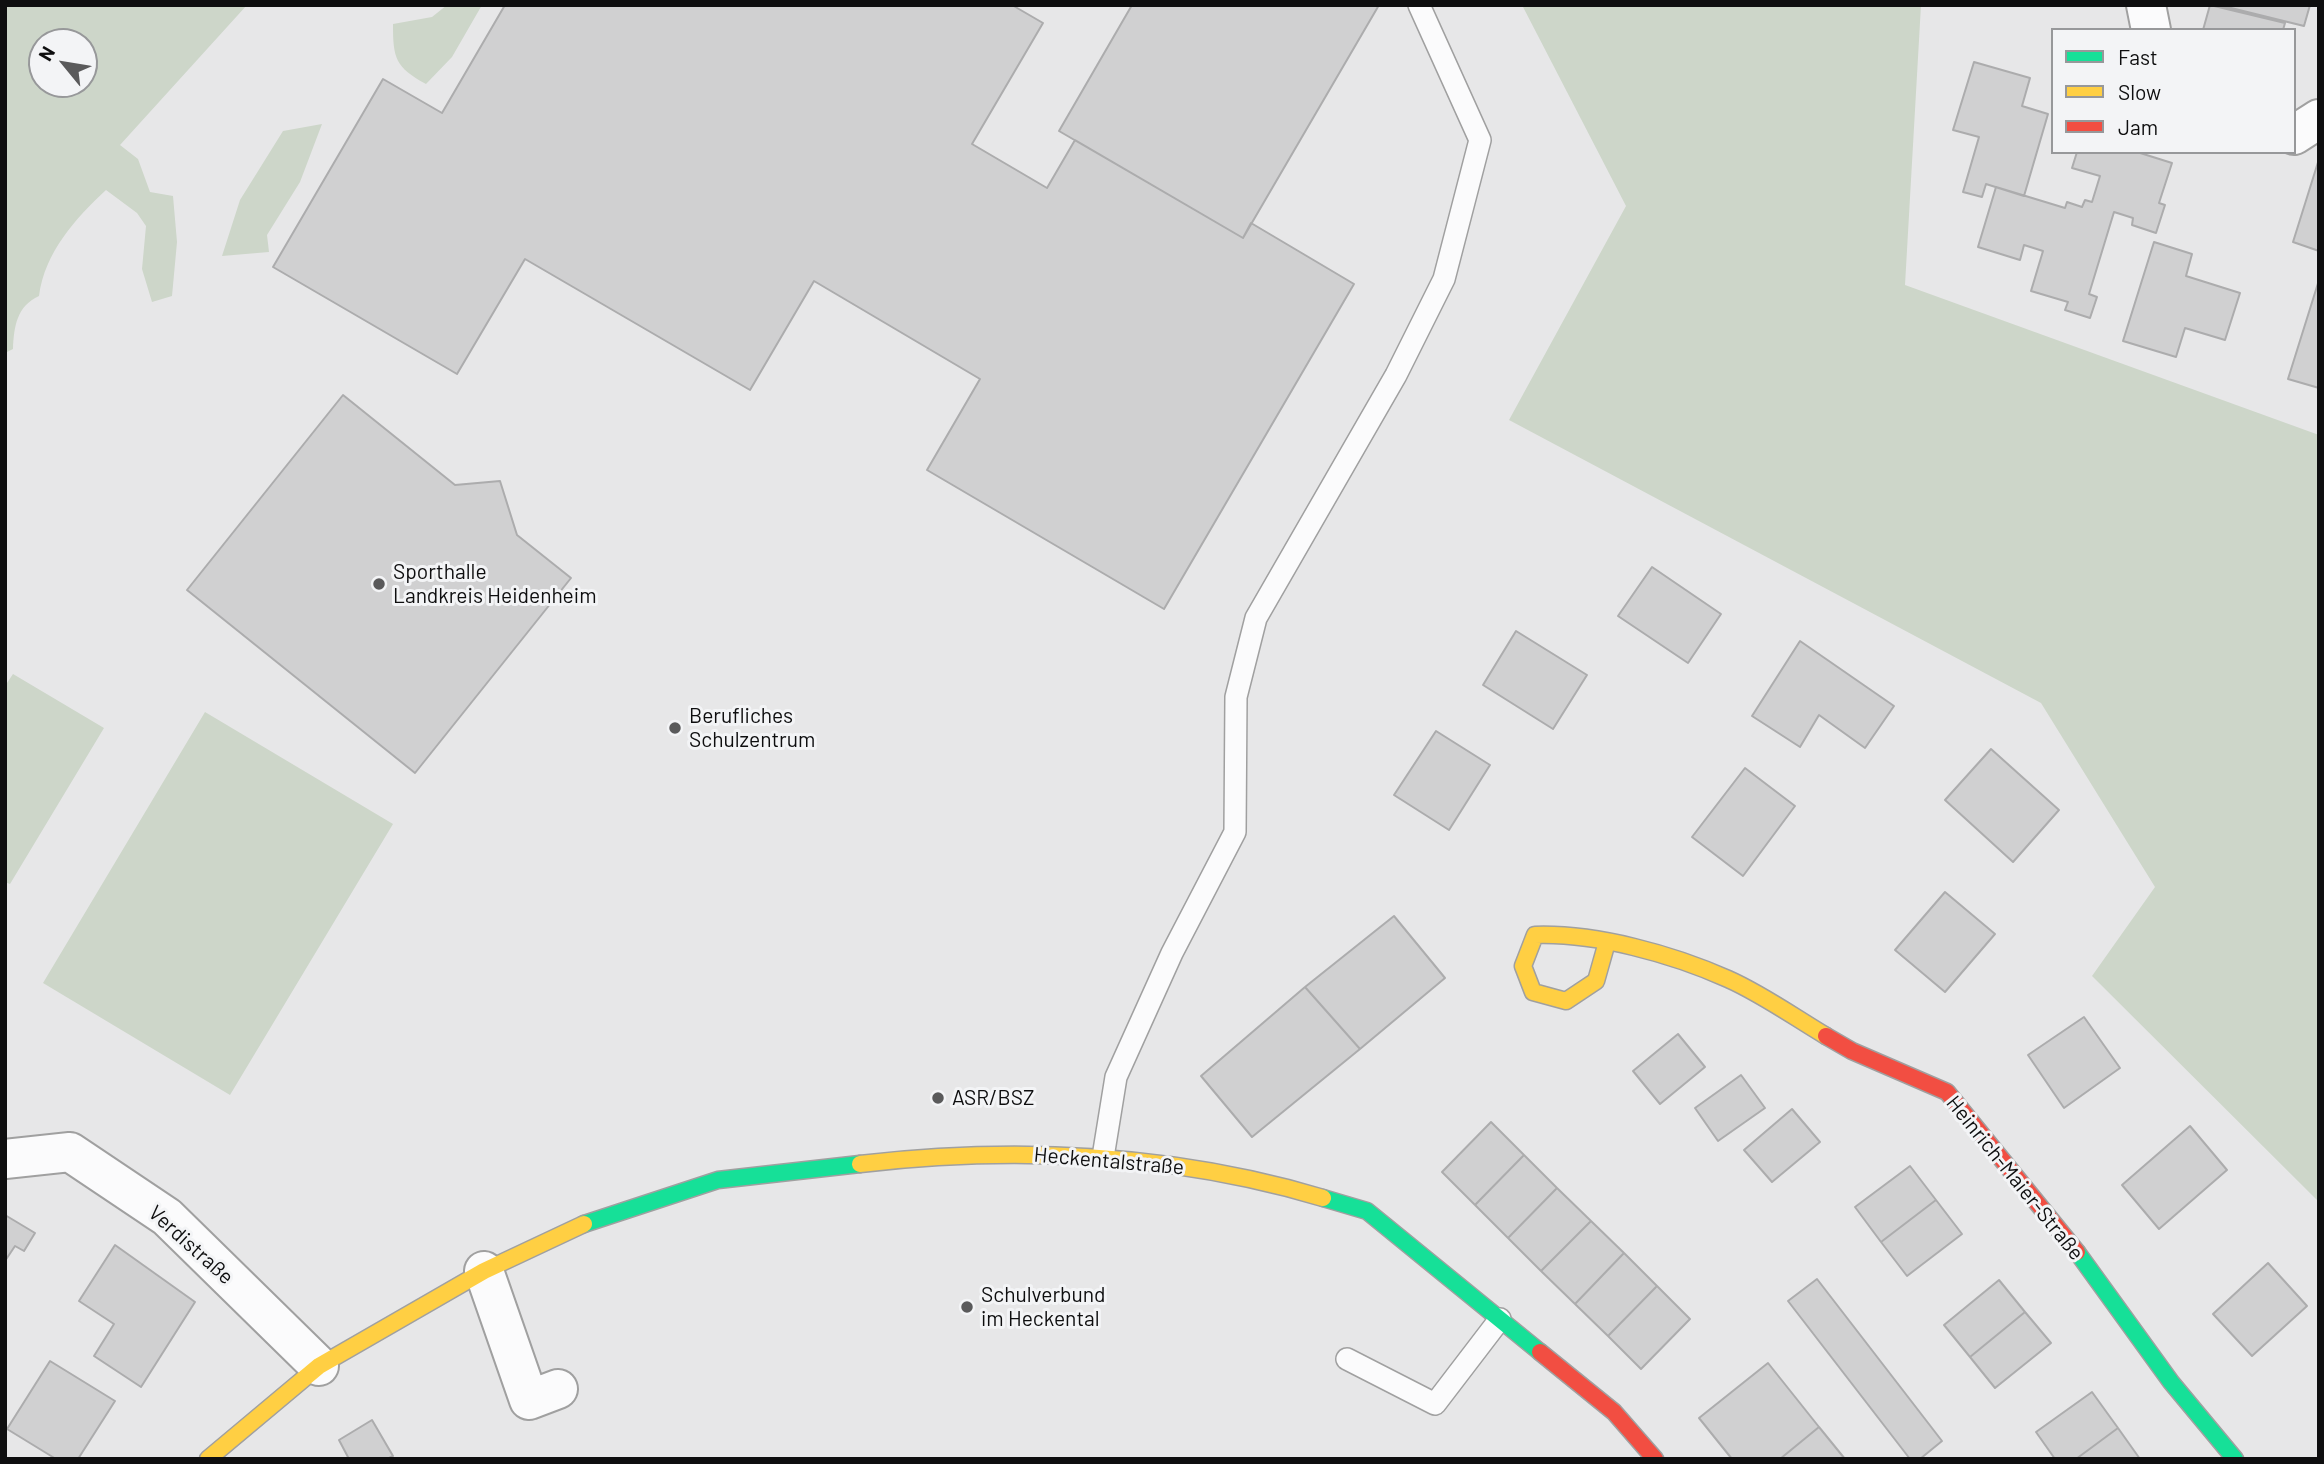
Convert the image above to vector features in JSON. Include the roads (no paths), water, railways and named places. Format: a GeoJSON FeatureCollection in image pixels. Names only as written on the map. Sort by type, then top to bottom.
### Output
{"type":"FeatureCollection","features":[{"type":"Feature","properties":{"kind":"street"},"geometry":{"type":"LineString","coordinates":[[2146,5],[2151,28]]}},
{"type":"Feature","properties":{"kind":"street"},"geometry":{"type":"LineString","coordinates":[[2296,134],[2319,119]]}},
{"type":"Feature","properties":{"kind":"street","name":"Heinrich-Maier-Straße"},"geometry":{"type":"LineString","coordinates":[[1607,942],[1596,981],[1566,1001],[1533,992],[1523,966],[1535,935],[1564,933],[1607,942],[1672,957],[1730,980],[1852,1051],[1947,1092],[2058,1226],[2171,1382],[2235,1459]]}},
{"type":"Feature","properties":{"kind":"street","name":"Verdistraße"},"geometry":{"type":"LineString","coordinates":[[5,1159],[70,1152],[167,1217],[319,1366]]}},
{"type":"Feature","properties":{"kind":"street","name":"Heckentalstraße"},"geometry":{"type":"LineString","coordinates":[[484,1270],[577,1226],[718,1180],[939,1155],[1103,1157],[1167,1163],[1269,1182],[1367,1211],[1614,1412],[1655,1459]]}},
{"type":"Feature","properties":{"kind":"street"},"geometry":{"type":"LineString","coordinates":[[208,1459],[319,1366],[484,1270],[529,1400],[558,1389]]}},
{"type":"Feature","properties":{"kind":"lane"},"geometry":{"type":"LineString","coordinates":[[1103,1157],[1116,1077],[1172,953],[1235,832],[1236,697],[1256,618],[1396,375],[1444,279],[1480,140],[1419,5]]}},
{"type":"Feature","properties":{"kind":"lane"},"geometry":{"type":"LineString","coordinates":[[1346,1359],[1435,1404],[1500,1319]]}},
{"type":"Feature","properties":{"kind":"place","name":"Sporthalle Landkreis Heidenheim"},"geometry":{"type":"Point","coordinates":[379,584]}},
{"type":"Feature","properties":{"kind":"place","name":"Berufliches Schulzentrum"},"geometry":{"type":"Point","coordinates":[675,728]}},
{"type":"Feature","properties":{"kind":"place","name":"ASR/BSZ"},"geometry":{"type":"Point","coordinates":[938,1098]}},
{"type":"Feature","properties":{"kind":"place","name":"Schulverbund im Heckental"},"geometry":{"type":"Point","coordinates":[967,1307]}}]}
